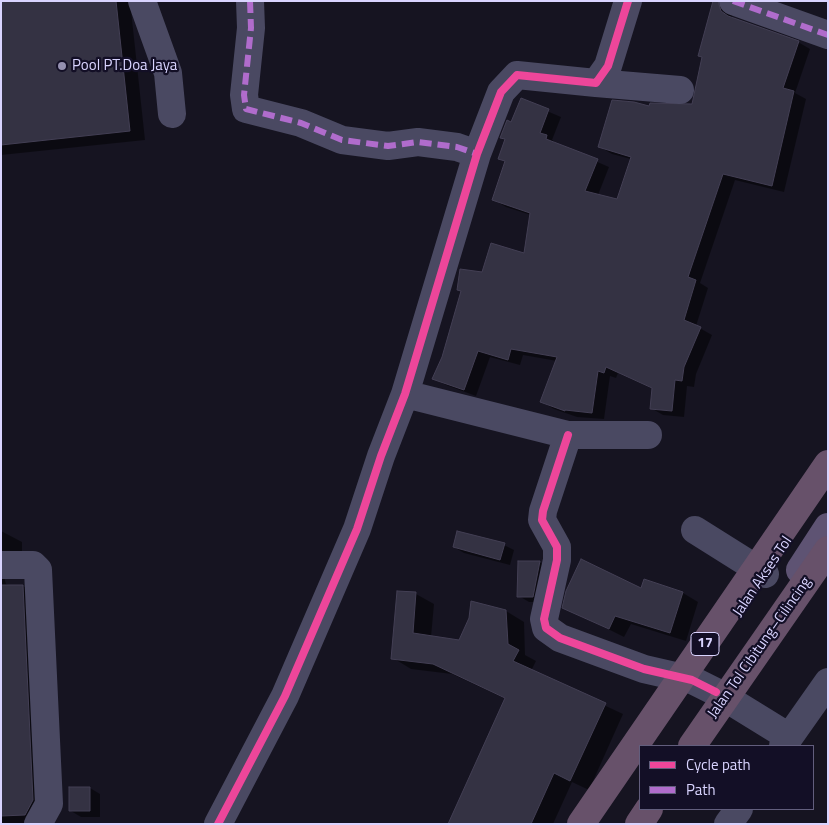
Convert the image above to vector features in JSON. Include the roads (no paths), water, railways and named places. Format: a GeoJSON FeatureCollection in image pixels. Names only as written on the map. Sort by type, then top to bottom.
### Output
{"type":"FeatureCollection","features":[{"type":"Feature","properties":{"kind":"highway","name":"17"},"geometry":{"type":"LineString","coordinates":[[581,824],[828,464]]}},
{"type":"Feature","properties":{"kind":"highway","name":"Jalan Tol Cibitung–Cilincing"},"geometry":{"type":"LineString","coordinates":[[693,745],[828,550]]}},
{"type":"Feature","properties":{"kind":"highway"},"geometry":{"type":"LineString","coordinates":[[639,824],[648,810]]}},
{"type":"Feature","properties":{"kind":"main road","name":"Jalan Akses Tol"},"geometry":{"type":"LineString","coordinates":[[647,745],[828,482]]}},
{"type":"Feature","properties":{"kind":"main road","name":"Jalan Akses Tol"},"geometry":{"type":"LineString","coordinates":[[679,745],[828,528]]}},
{"type":"Feature","properties":{"kind":"main road"},"geometry":{"type":"LineString","coordinates":[[594,824],[639,756]]}},
{"type":"Feature","properties":{"kind":"main road"},"geometry":{"type":"LineString","coordinates":[[625,824],[639,803]]}},
{"type":"Feature","properties":{"kind":"street"},"geometry":{"type":"LineString","coordinates":[[142,1],[168,72],[172,114]]}},
{"type":"Feature","properties":{"kind":"street"},"geometry":{"type":"LineString","coordinates":[[250,1],[252,28],[244,95],[246,109],[301,123],[342,140],[388,146],[418,142],[457,148],[477,154]]}},
{"type":"Feature","properties":{"kind":"street"},"geometry":{"type":"LineString","coordinates":[[596,83],[608,66],[628,1]]}},
{"type":"Feature","properties":{"kind":"street"},"geometry":{"type":"LineString","coordinates":[[733,1],[828,35]]}},
{"type":"Feature","properties":{"kind":"street"},"geometry":{"type":"LineString","coordinates":[[218,824],[285,696],[357,529],[381,456],[405,394],[477,154],[501,92],[510,80],[517,75],[680,90]]}},
{"type":"Feature","properties":{"kind":"street"},"geometry":{"type":"LineString","coordinates":[[405,394],[568,435],[648,435]]}},
{"type":"Feature","properties":{"kind":"street"},"geometry":{"type":"LineString","coordinates":[[568,435],[543,511],[542,520],[557,547],[544,619],[546,628],[560,638],[644,669],[692,680],[716,692],[786,742],[828,682]]}},
{"type":"Feature","properties":{"kind":"street"},"geometry":{"type":"LineString","coordinates":[[695,530],[765,574]]}},
{"type":"Feature","properties":{"kind":"street"},"geometry":{"type":"LineString","coordinates":[[1,565],[33,565],[38,570],[49,804],[38,824]]}},
{"type":"Feature","properties":{"kind":"street"},"geometry":{"type":"LineString","coordinates":[[728,824],[738,810]]}},
{"type":"Feature","properties":{"kind":"place","name":"Pool PT.Doa Jaya"},"geometry":{"type":"Point","coordinates":[62,66]}}]}
